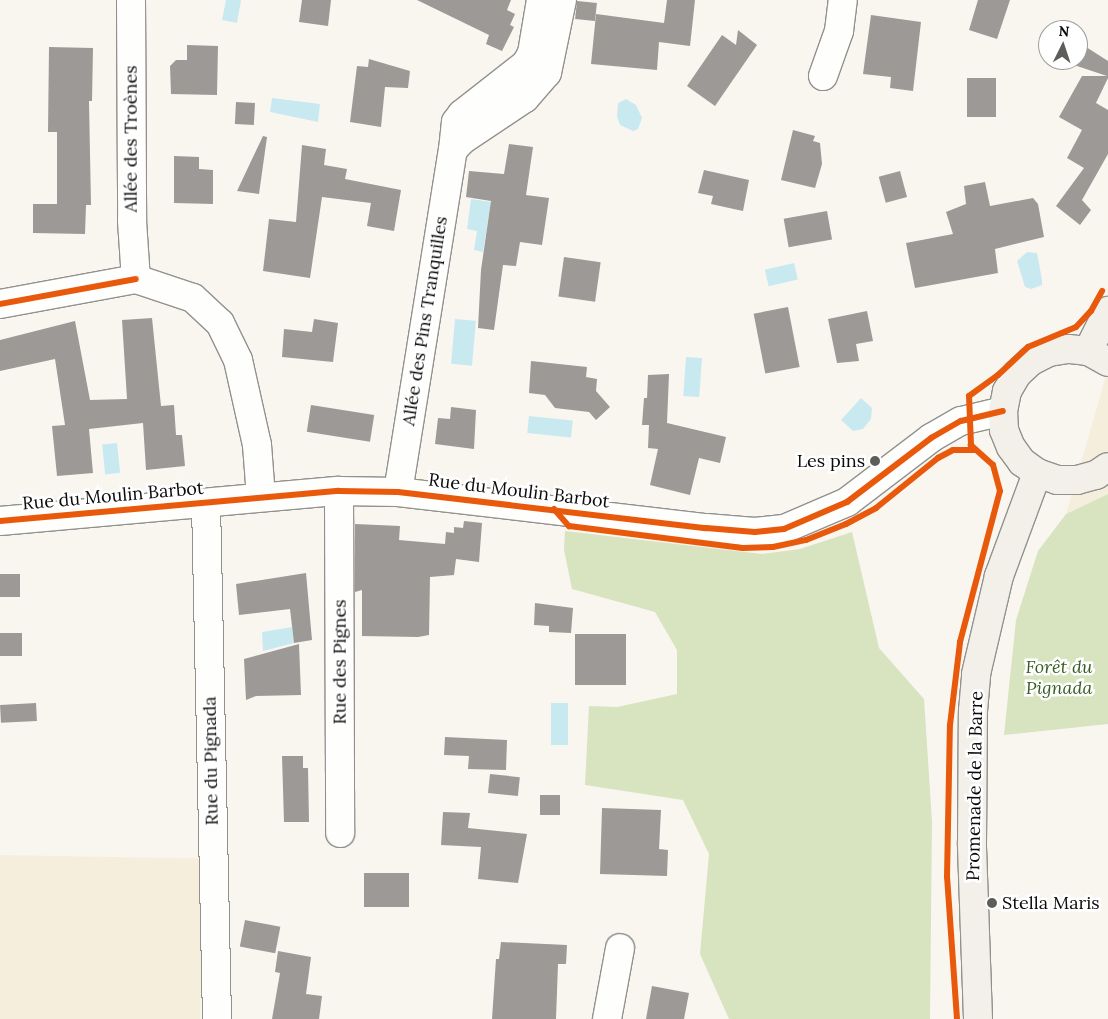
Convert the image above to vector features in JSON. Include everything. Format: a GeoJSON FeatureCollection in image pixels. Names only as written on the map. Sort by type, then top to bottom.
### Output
{"type":"FeatureCollection","features":[{"type":"Feature","properties":{"kind":"main road"},"geometry":{"type":"LineString","coordinates":[[1108,311],[1098,357],[1068,349],[1048,352],[1031,361],[1012,383],[1003,411],[1004,430],[1011,447],[1022,462],[1038,473],[1056,480],[1077,480],[1096,475],[1108,468]]}},
{"type":"Feature","properties":{"kind":"main road","name":"Promenade de la Barre"},"geometry":{"type":"LineString","coordinates":[[978,1019],[972,843],[973,711],[976,674],[999,576],[1038,473]]}},
{"type":"Feature","properties":{"kind":"street","name":"Allée des Troènes"},"geometry":{"type":"LineString","coordinates":[[131,0],[132,221],[136,278]]}},
{"type":"Feature","properties":{"kind":"street","name":"Allée des Pins Tranquilles"},"geometry":{"type":"LineString","coordinates":[[398,492],[456,122],[462,114],[526,64],[532,53],[540,0]]}},
{"type":"Feature","properties":{"kind":"street"},"geometry":{"type":"LineString","coordinates":[[453,150],[462,140],[525,98],[547,73],[562,0]]}},
{"type":"Feature","properties":{"kind":"street"},"geometry":{"type":"LineString","coordinates":[[823,76],[839,32],[843,0]]}},
{"type":"Feature","properties":{"kind":"street"},"geometry":{"type":"LineString","coordinates":[[0,304],[136,278],[193,298],[220,323],[241,370],[256,446],[261,497]]}},
{"type":"Feature","properties":{"kind":"street","name":"Rue du Moulin Barbot"},"geometry":{"type":"LineString","coordinates":[[0,521],[339,491],[398,492],[706,528],[756,532],[784,529],[846,502],[931,438],[961,421],[1003,411]]}},
{"type":"Feature","properties":{"kind":"street","name":"Rue des Pignes"},"geometry":{"type":"LineString","coordinates":[[339,491],[340,834]]}},
{"type":"Feature","properties":{"kind":"street","name":"Rue du Pignada"},"geometry":{"type":"LineString","coordinates":[[206,503],[216,1019]]}},
{"type":"Feature","properties":{"kind":"street"},"geometry":{"type":"LineString","coordinates":[[607,1019],[620,948]]}},
{"type":"Feature","properties":{"kind":"shaded area"},"geometry":{"type":"Polygon","coordinates":[[[1108,369],[1108,494],[1066,514],[1108,369]]]}},
{"type":"Feature","properties":{"kind":"shaded area"},"geometry":{"type":"Polygon","coordinates":[[[0,855],[203,859],[200,1019],[0,1019],[0,855]]]}},
{"type":"Feature","properties":{"kind":"green space","name":"Forêt du Pignada"},"geometry":{"type":"Polygon","coordinates":[[[1108,494],[1108,724],[1004,735],[1016,620],[1038,551],[1066,514],[1108,494]]]}},
{"type":"Feature","properties":{"kind":"green space"},"geometry":{"type":"Polygon","coordinates":[[[565,531],[762,554],[800,549],[852,532],[879,648],[924,699],[932,821],[930,1019],[729,1019],[700,954],[709,854],[683,800],[585,785],[589,706],[617,707],[677,694],[677,650],[655,612],[572,589],[564,550],[565,531]]]}},
{"type":"Feature","properties":{"kind":"water"},"geometry":{"type":"Polygon","coordinates":[[[226,0],[241,0],[237,23],[222,20],[226,0]]]}},
{"type":"Feature","properties":{"kind":"water"},"geometry":{"type":"Polygon","coordinates":[[[272,98],[320,104],[318,122],[270,112],[272,98]]]}},
{"type":"Feature","properties":{"kind":"water"},"geometry":{"type":"Polygon","coordinates":[[[626,99],[636,105],[642,118],[638,129],[633,131],[620,125],[617,116],[618,103],[626,99]]]}},
{"type":"Feature","properties":{"kind":"water"},"geometry":{"type":"Polygon","coordinates":[[[471,199],[491,202],[483,252],[474,250],[477,231],[467,229],[471,199]]]}},
{"type":"Feature","properties":{"kind":"water"},"geometry":{"type":"Polygon","coordinates":[[[1027,252],[1037,253],[1042,280],[1042,285],[1031,289],[1025,287],[1017,261],[1027,252]]]}},
{"type":"Feature","properties":{"kind":"water"},"geometry":{"type":"Polygon","coordinates":[[[794,263],[798,280],[769,286],[765,270],[794,263]]]}},
{"type":"Feature","properties":{"kind":"water"},"geometry":{"type":"Polygon","coordinates":[[[455,319],[476,321],[472,366],[451,364],[455,319]]]}},
{"type":"Feature","properties":{"kind":"water"},"geometry":{"type":"Polygon","coordinates":[[[686,357],[702,358],[699,397],[683,396],[686,357]]]}},
{"type":"Feature","properties":{"kind":"water"},"geometry":{"type":"Polygon","coordinates":[[[861,398],[872,408],[871,419],[863,429],[853,431],[841,420],[861,398]]]}},
{"type":"Feature","properties":{"kind":"water"},"geometry":{"type":"Polygon","coordinates":[[[529,416],[573,421],[571,438],[527,433],[529,416]]]}},
{"type":"Feature","properties":{"kind":"water"},"geometry":{"type":"Polygon","coordinates":[[[117,443],[120,473],[105,474],[102,445],[117,443]]]}},
{"type":"Feature","properties":{"kind":"water"},"geometry":{"type":"Polygon","coordinates":[[[292,627],[294,643],[263,651],[262,632],[292,627]]]}},
{"type":"Feature","properties":{"kind":"water"},"geometry":{"type":"Polygon","coordinates":[[[551,703],[568,703],[568,745],[551,745],[551,703]]]}},
{"type":"Feature","properties":{"kind":"building"},"geometry":{"type":"Polygon","coordinates":[[[302,0],[331,0],[328,26],[299,22],[302,0]]]}},
{"type":"Feature","properties":{"kind":"building"},"geometry":{"type":"Polygon","coordinates":[[[417,0],[511,0],[507,10],[515,14],[510,25],[514,27],[502,51],[486,44],[489,35],[417,0]]]}},
{"type":"Feature","properties":{"kind":"building"},"geometry":{"type":"Polygon","coordinates":[[[667,0],[695,0],[690,46],[659,42],[657,70],[591,64],[596,14],[664,23],[667,0]]]}},
{"type":"Feature","properties":{"kind":"building"},"geometry":{"type":"Polygon","coordinates":[[[978,0],[1010,0],[997,39],[969,30],[978,0]]]}},
{"type":"Feature","properties":{"kind":"building"},"geometry":{"type":"Polygon","coordinates":[[[577,1],[597,3],[595,21],[575,19],[577,1]]]}},
{"type":"Feature","properties":{"kind":"building"},"geometry":{"type":"Polygon","coordinates":[[[871,15],[921,22],[913,91],[890,88],[891,77],[863,74],[871,15]]]}},
{"type":"Feature","properties":{"kind":"building"},"geometry":{"type":"Polygon","coordinates":[[[738,30],[757,45],[715,106],[687,86],[722,35],[736,45],[738,30]]]}},
{"type":"Feature","properties":{"kind":"building"},"geometry":{"type":"Polygon","coordinates":[[[187,45],[218,46],[217,95],[171,94],[170,66],[176,60],[187,60],[187,45]]]}},
{"type":"Feature","properties":{"kind":"building"},"geometry":{"type":"Polygon","coordinates":[[[49,47],[93,48],[92,101],[89,101],[91,205],[86,205],[85,234],[33,233],[33,204],[57,204],[57,132],[48,132],[49,47]]]}},
{"type":"Feature","properties":{"kind":"building"},"geometry":{"type":"Polygon","coordinates":[[[1088,48],[1108,61],[1108,78],[1096,103],[1108,110],[1108,154],[1082,200],[1091,210],[1080,225],[1056,206],[1084,168],[1067,158],[1082,130],[1059,117],[1082,76],[1107,76],[1088,70],[1088,48]]]}},
{"type":"Feature","properties":{"kind":"building"},"geometry":{"type":"Polygon","coordinates":[[[369,59],[410,71],[408,88],[385,87],[381,127],[350,122],[357,66],[368,67],[369,59]]]}},
{"type":"Feature","properties":{"kind":"building"},"geometry":{"type":"Polygon","coordinates":[[[967,78],[996,78],[996,117],[967,117],[967,78]]]}},
{"type":"Feature","properties":{"kind":"building"},"geometry":{"type":"Polygon","coordinates":[[[236,102],[255,103],[254,125],[235,124],[236,102]]]}},
{"type":"Feature","properties":{"kind":"building"},"geometry":{"type":"Polygon","coordinates":[[[793,130],[815,136],[813,141],[820,143],[822,164],[815,188],[781,180],[793,130]]]}},
{"type":"Feature","properties":{"kind":"building"},"geometry":{"type":"Polygon","coordinates":[[[263,136],[267,137],[259,194],[237,191],[263,136]]]}},
{"type":"Feature","properties":{"kind":"building"},"geometry":{"type":"Polygon","coordinates":[[[509,144],[533,147],[526,195],[549,198],[542,245],[520,242],[516,266],[503,265],[494,330],[478,328],[481,270],[491,201],[466,197],[469,171],[504,174],[509,144]]]}},
{"type":"Feature","properties":{"kind":"building"},"geometry":{"type":"Polygon","coordinates":[[[302,145],[326,149],[324,165],[347,169],[345,179],[401,190],[394,231],[367,226],[371,203],[322,197],[310,278],[263,271],[269,219],[296,222],[302,145]]]}},
{"type":"Feature","properties":{"kind":"building"},"geometry":{"type":"Polygon","coordinates":[[[174,156],[199,157],[199,169],[213,170],[213,204],[174,203],[174,156]]]}},
{"type":"Feature","properties":{"kind":"building"},"geometry":{"type":"Polygon","coordinates":[[[704,170],[749,180],[743,211],[711,204],[713,196],[698,193],[704,170]]]}},
{"type":"Feature","properties":{"kind":"building"},"geometry":{"type":"Polygon","coordinates":[[[900,171],[907,197],[886,203],[879,177],[900,171]]]}},
{"type":"Feature","properties":{"kind":"building"},"geometry":{"type":"Polygon","coordinates":[[[985,182],[990,206],[1033,198],[1038,204],[1044,237],[995,249],[998,273],[915,288],[906,243],[953,234],[946,212],[966,204],[964,186],[985,182]]]}},
{"type":"Feature","properties":{"kind":"building"},"geometry":{"type":"Polygon","coordinates":[[[827,211],[832,240],[789,247],[784,219],[827,211]]]}},
{"type":"Feature","properties":{"kind":"building"},"geometry":{"type":"Polygon","coordinates":[[[564,257],[601,262],[595,302],[558,297],[564,257]]]}},
{"type":"Feature","properties":{"kind":"building"},"geometry":{"type":"Polygon","coordinates":[[[788,307],[800,367],[765,374],[754,314],[788,307]]]}},
{"type":"Feature","properties":{"kind":"building"},"geometry":{"type":"Polygon","coordinates":[[[867,311],[873,341],[856,344],[859,361],[837,363],[828,319],[867,311]]]}},
{"type":"Feature","properties":{"kind":"building"},"geometry":{"type":"Polygon","coordinates":[[[152,318],[161,406],[174,405],[176,435],[182,435],[185,466],[146,470],[143,423],[89,429],[93,473],[57,476],[52,426],[65,425],[55,359],[0,371],[0,340],[75,321],[90,400],[127,399],[122,320],[152,318]]]}},
{"type":"Feature","properties":{"kind":"building"},"geometry":{"type":"Polygon","coordinates":[[[314,319],[338,323],[333,362],[282,357],[284,329],[312,332],[314,319]]]}},
{"type":"Feature","properties":{"kind":"building"},"geometry":{"type":"Polygon","coordinates":[[[531,361],[587,367],[586,377],[597,379],[596,391],[610,407],[596,420],[589,412],[555,408],[545,395],[529,393],[531,361]]]}},
{"type":"Feature","properties":{"kind":"building"},"geometry":{"type":"Polygon","coordinates":[[[669,374],[667,423],[726,437],[720,463],[699,458],[690,495],[650,485],[658,449],[648,448],[649,425],[642,425],[644,398],[647,398],[648,375],[669,374]]]}},
{"type":"Feature","properties":{"kind":"building"},"geometry":{"type":"Polygon","coordinates":[[[311,405],[374,415],[370,442],[307,432],[311,405]]]}},
{"type":"Feature","properties":{"kind":"building"},"geometry":{"type":"Polygon","coordinates":[[[451,407],[476,410],[474,449],[435,444],[438,418],[450,419],[451,407]]]}},
{"type":"Feature","properties":{"kind":"building"},"geometry":{"type":"Polygon","coordinates":[[[464,521],[482,523],[479,562],[456,559],[454,575],[430,577],[429,635],[418,637],[362,636],[362,590],[355,592],[355,524],[400,526],[399,540],[445,544],[446,532],[454,533],[454,527],[463,528],[464,521]]]}},
{"type":"Feature","properties":{"kind":"building"},"geometry":{"type":"Polygon","coordinates":[[[306,573],[312,640],[294,643],[290,609],[239,615],[236,584],[306,573]]]}},
{"type":"Feature","properties":{"kind":"building"},"geometry":{"type":"Polygon","coordinates":[[[0,574],[20,574],[20,597],[0,597],[0,574]]]}},
{"type":"Feature","properties":{"kind":"building"},"geometry":{"type":"Polygon","coordinates":[[[535,603],[573,608],[571,633],[549,632],[549,626],[534,625],[535,603]]]}},
{"type":"Feature","properties":{"kind":"building"},"geometry":{"type":"Polygon","coordinates":[[[0,633],[22,633],[22,656],[0,656],[0,633]]]}},
{"type":"Feature","properties":{"kind":"building"},"geometry":{"type":"Polygon","coordinates":[[[575,634],[626,634],[626,685],[575,685],[575,634]]]}},
{"type":"Feature","properties":{"kind":"building"},"geometry":{"type":"Polygon","coordinates":[[[299,644],[301,695],[256,696],[246,700],[244,659],[299,644]]]}},
{"type":"Feature","properties":{"kind":"building"},"geometry":{"type":"Polygon","coordinates":[[[36,703],[37,721],[1,723],[0,705],[36,703]]]}},
{"type":"Feature","properties":{"kind":"building"},"geometry":{"type":"Polygon","coordinates":[[[445,737],[507,740],[506,770],[468,769],[469,756],[444,755],[445,737]]]}},
{"type":"Feature","properties":{"kind":"building"},"geometry":{"type":"Polygon","coordinates":[[[282,756],[303,756],[303,768],[308,768],[309,822],[284,822],[282,756]]]}},
{"type":"Feature","properties":{"kind":"building"},"geometry":{"type":"Polygon","coordinates":[[[490,774],[520,777],[518,796],[488,793],[490,774]]]}},
{"type":"Feature","properties":{"kind":"building"},"geometry":{"type":"Polygon","coordinates":[[[540,795],[560,795],[560,815],[540,815],[540,795]]]}},
{"type":"Feature","properties":{"kind":"building"},"geometry":{"type":"Polygon","coordinates":[[[602,808],[661,810],[659,849],[668,850],[667,876],[600,874],[602,808]]]}},
{"type":"Feature","properties":{"kind":"building"},"geometry":{"type":"Polygon","coordinates":[[[443,812],[470,813],[468,828],[527,834],[518,883],[478,879],[481,847],[441,845],[443,812]]]}},
{"type":"Feature","properties":{"kind":"building"},"geometry":{"type":"Polygon","coordinates":[[[364,873],[409,873],[409,907],[364,907],[364,873]]]}},
{"type":"Feature","properties":{"kind":"building"},"geometry":{"type":"Polygon","coordinates":[[[245,920],[280,927],[275,953],[240,947],[245,920]]]}},
{"type":"Feature","properties":{"kind":"building"},"geometry":{"type":"Polygon","coordinates":[[[501,942],[567,945],[566,964],[558,964],[556,1019],[492,1019],[496,959],[499,959],[501,942]]]}},
{"type":"Feature","properties":{"kind":"building"},"geometry":{"type":"Polygon","coordinates":[[[278,951],[311,957],[306,994],[322,996],[319,1019],[272,1019],[280,973],[275,972],[278,951]]]}},
{"type":"Feature","properties":{"kind":"building"},"geometry":{"type":"Polygon","coordinates":[[[652,986],[689,993],[684,1019],[646,1019],[652,986]]]}},
{"type":"Feature","properties":{"kind":"cycle path"},"geometry":{"type":"LineString","coordinates":[[0,304],[136,279]]}},
{"type":"Feature","properties":{"kind":"cycle path"},"geometry":{"type":"LineString","coordinates":[[957,1019],[947,877],[950,725],[960,642],[1000,491],[993,465],[971,445],[969,396],[998,375],[1028,347],[1076,327],[1091,311],[1102,291]]}},
{"type":"Feature","properties":{"kind":"cycle path"},"geometry":{"type":"LineString","coordinates":[[0,521],[339,491],[398,492],[706,528],[755,532],[784,529],[847,502],[931,438],[961,421],[1003,411]]}},
{"type":"Feature","properties":{"kind":"cycle path"},"geometry":{"type":"LineString","coordinates":[[554,509],[569,526],[743,548],[773,547],[806,540],[846,524],[876,508],[938,458],[953,450],[974,450]]}},
{"type":"Feature","properties":{"kind":"place","name":"Les pins"},"geometry":{"type":"Point","coordinates":[875,461]}},
{"type":"Feature","properties":{"kind":"place","name":"Stella Maris"},"geometry":{"type":"Point","coordinates":[992,903]}}]}
